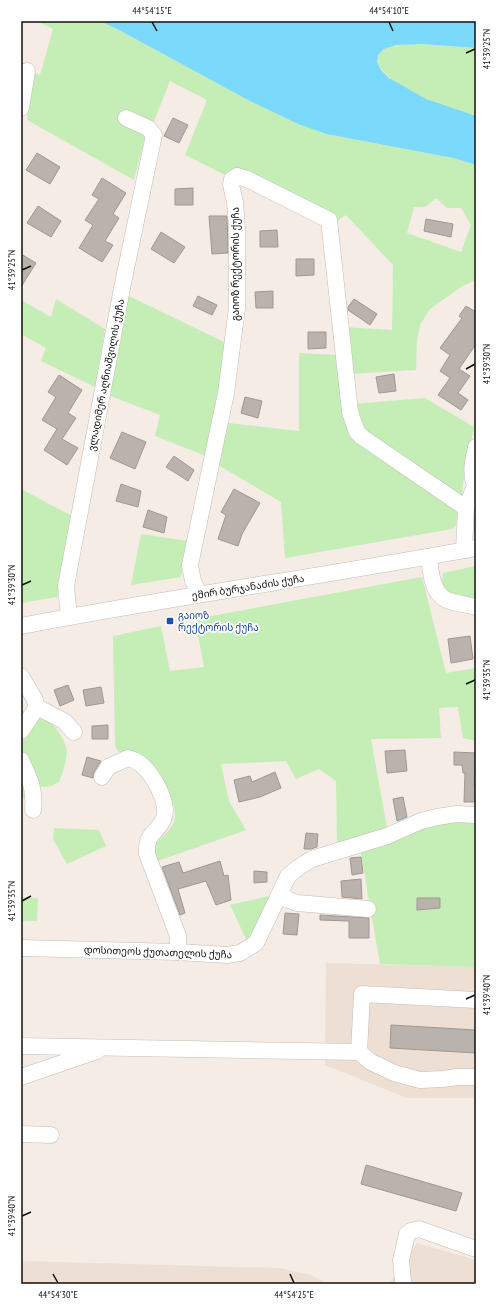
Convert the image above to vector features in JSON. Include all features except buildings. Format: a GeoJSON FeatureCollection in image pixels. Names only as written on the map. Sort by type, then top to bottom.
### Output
{"type":"FeatureCollection","features":[{"type":"Feature","properties":{"kind":"street"},"geometry":{"type":"LineString","coordinates":[[21,108],[27,71]]}},
{"type":"Feature","properties":{"kind":"street","name":"ვლადიმერ აღნიაშვილის ქუჩა"},"geometry":{"type":"LineString","coordinates":[[69,617],[66,586],[121,296],[154,135],[148,128],[126,118]]}},
{"type":"Feature","properties":{"kind":"street","name":"გაიოზ რექტორის ქუჩა"},"geometry":{"type":"LineString","coordinates":[[199,594],[193,581],[190,565],[226,392],[237,308],[236,202],[231,185],[232,179],[237,176],[247,179],[329,220],[350,412],[357,432],[362,437],[466,508]]}},
{"type":"Feature","properties":{"kind":"street"},"geometry":{"type":"LineString","coordinates":[[470,549],[466,508],[475,486],[472,477],[472,467],[476,447]]}},
{"type":"Feature","properties":{"kind":"street","name":"ემირ ბურჯანაძის ქუჩა"},"geometry":{"type":"LineString","coordinates":[[21,626],[199,594],[470,549]]}},
{"type":"Feature","properties":{"kind":"street"},"geometry":{"type":"LineString","coordinates":[[429,557],[432,584],[438,592],[446,600],[476,607]]}},
{"type":"Feature","properties":{"kind":"street"},"geometry":{"type":"LineString","coordinates":[[21,676],[34,698],[37,707],[64,721],[74,732]]}},
{"type":"Feature","properties":{"kind":"street"},"geometry":{"type":"LineString","coordinates":[[21,732],[37,707]]}},
{"type":"Feature","properties":{"kind":"street"},"geometry":{"type":"LineString","coordinates":[[102,777],[108,767],[128,758],[140,764],[156,781],[164,803],[165,814],[163,820],[149,838],[147,844],[147,854],[178,936],[178,952]]}},
{"type":"Feature","properties":{"kind":"street"},"geometry":{"type":"LineString","coordinates":[[21,760],[30,779],[34,796],[33,810]]}},
{"type":"Feature","properties":{"kind":"street","name":"დოსითეოს ქუთათელის ქუჩა"},"geometry":{"type":"LineString","coordinates":[[21,948],[178,952],[227,955],[240,954],[256,943],[288,876],[312,859],[387,836],[421,821],[457,814],[476,815]]}},
{"type":"Feature","properties":{"kind":"street"},"geometry":{"type":"LineString","coordinates":[[279,895],[297,903],[368,909]]}},
{"type":"Feature","properties":{"kind":"street"},"geometry":{"type":"LineString","coordinates":[[359,1052],[362,994],[476,1000]]}},
{"type":"Feature","properties":{"kind":"street"},"geometry":{"type":"LineString","coordinates":[[21,1046],[359,1052],[371,1062],[382,1068],[420,1080],[443,1080],[457,1077],[476,1077]]}},
{"type":"Feature","properties":{"kind":"street"},"geometry":{"type":"LineString","coordinates":[[21,1077],[108,1048]]}},
{"type":"Feature","properties":{"kind":"street"},"geometry":{"type":"LineString","coordinates":[[21,1134],[51,1134]]}},
{"type":"Feature","properties":{"kind":"street"},"geometry":{"type":"LineString","coordinates":[[404,1284],[402,1282],[401,1260],[407,1234],[411,1231],[419,1228],[476,1249]]}},
{"type":"Feature","properties":{"kind":"shaded area"},"geometry":{"type":"Polygon","coordinates":[[[326,963],[476,967],[476,1098],[407,1098],[325,1065],[326,963]]]}},
{"type":"Feature","properties":{"kind":"shaded area"},"geometry":{"type":"Polygon","coordinates":[[[417,1243],[476,1260],[476,1284],[389,1284],[417,1243]]]}},
{"type":"Feature","properties":{"kind":"shaded area"},"geometry":{"type":"Polygon","coordinates":[[[21,1261],[279,1268],[311,1275],[327,1284],[21,1284],[21,1261]]]}},
{"type":"Feature","properties":{"kind":"green space"},"geometry":{"type":"Polygon","coordinates":[[[36,21],[99,21],[117,29],[248,100],[298,124],[326,134],[453,158],[476,165],[476,280],[464,285],[430,309],[420,325],[417,341],[416,370],[349,374],[343,327],[392,330],[393,265],[346,215],[337,221],[322,212],[227,176],[185,155],[207,100],[170,81],[153,124],[144,132],[145,137],[134,180],[27,120],[34,73],[40,75],[53,29],[36,21]],[[436,198],[425,207],[414,207],[407,233],[461,252],[471,225],[461,208],[447,208],[436,198]]]}},
{"type":"Feature","properties":{"kind":"green space"},"geometry":{"type":"Polygon","coordinates":[[[408,44],[476,48],[476,116],[439,104],[411,92],[391,78],[382,70],[378,63],[378,55],[389,47],[408,44]]]}},
{"type":"Feature","properties":{"kind":"green space"},"geometry":{"type":"Polygon","coordinates":[[[127,295],[228,344],[206,456],[155,436],[160,415],[108,395],[127,295]]]}},
{"type":"Feature","properties":{"kind":"green space"},"geometry":{"type":"Polygon","coordinates":[[[56,299],[105,329],[95,387],[41,361],[46,348],[21,334],[21,300],[51,317],[56,299]]]}},
{"type":"Feature","properties":{"kind":"green space"},"geometry":{"type":"Polygon","coordinates":[[[299,353],[338,355],[346,420],[458,511],[456,525],[452,529],[285,558],[281,502],[218,465],[228,423],[299,431],[299,353]]]}},
{"type":"Feature","properties":{"kind":"green space"},"geometry":{"type":"Polygon","coordinates":[[[425,398],[474,427],[462,495],[458,498],[360,432],[352,404],[425,398]]]}},
{"type":"Feature","properties":{"kind":"green space"},"geometry":{"type":"Polygon","coordinates":[[[21,489],[72,516],[57,597],[21,603],[21,489]]]}},
{"type":"Feature","properties":{"kind":"green space"},"geometry":{"type":"Polygon","coordinates":[[[141,534],[188,541],[181,577],[131,585],[141,534]]]}},
{"type":"Feature","properties":{"kind":"green space"},"geometry":{"type":"Polygon","coordinates":[[[476,566],[476,602],[455,597],[441,586],[443,573],[476,566]]]}},
{"type":"Feature","properties":{"kind":"green space"},"geometry":{"type":"Polygon","coordinates":[[[422,577],[446,673],[476,668],[476,741],[463,738],[458,707],[439,708],[441,738],[371,739],[387,828],[337,843],[336,781],[319,769],[296,779],[286,761],[221,764],[229,801],[246,830],[155,862],[153,845],[165,835],[174,822],[174,808],[169,791],[155,769],[150,764],[121,753],[115,746],[113,636],[161,626],[170,671],[204,667],[195,619],[422,577]]]}},
{"type":"Feature","properties":{"kind":"green space"},"geometry":{"type":"Polygon","coordinates":[[[21,710],[49,719],[59,732],[66,747],[65,765],[59,782],[51,786],[24,789],[25,799],[21,798],[21,710]]]}},
{"type":"Feature","properties":{"kind":"green space"},"geometry":{"type":"Polygon","coordinates":[[[476,821],[476,967],[380,964],[360,848],[432,822],[476,821]]]}},
{"type":"Feature","properties":{"kind":"green space"},"geometry":{"type":"Polygon","coordinates":[[[54,828],[99,830],[106,846],[67,864],[53,839],[54,828]]]}},
{"type":"Feature","properties":{"kind":"green space"},"geometry":{"type":"Polygon","coordinates":[[[274,895],[257,933],[247,941],[230,905],[274,895]]]}},
{"type":"Feature","properties":{"kind":"green space"},"geometry":{"type":"Polygon","coordinates":[[[21,897],[38,898],[37,921],[21,921],[21,897]]]}},
{"type":"Feature","properties":{"kind":"water"},"geometry":{"type":"Polygon","coordinates":[[[99,21],[476,21],[476,48],[421,44],[397,45],[384,49],[378,55],[377,62],[381,70],[389,78],[426,99],[476,116],[476,165],[453,158],[326,134],[298,124],[248,100],[117,29],[99,21]]]}},
{"type":"Feature","properties":{"kind":"place","name":"გაიოზ რექტორის ქუჩა"},"geometry":{"type":"Point","coordinates":[170,621]}}]}
